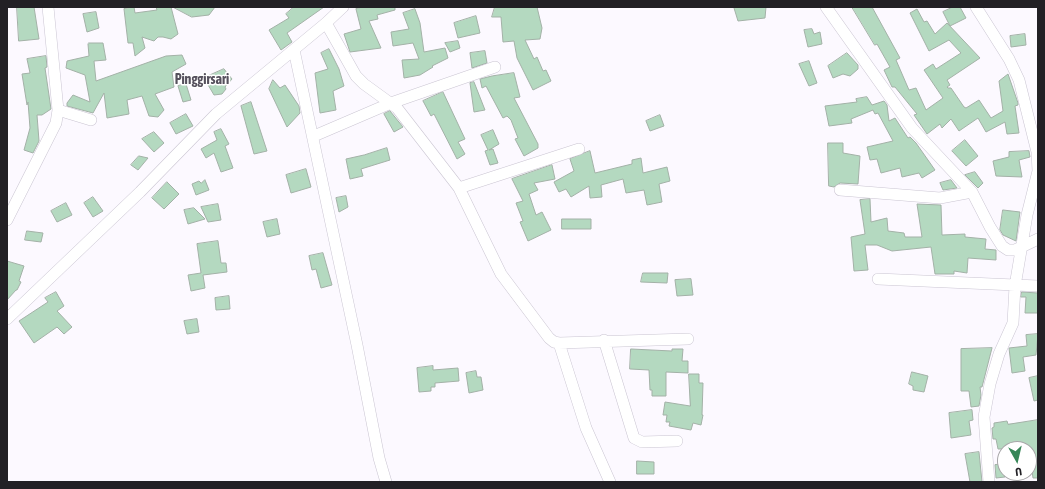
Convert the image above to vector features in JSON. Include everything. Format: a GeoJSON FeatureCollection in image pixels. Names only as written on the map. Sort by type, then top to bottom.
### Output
{"type":"FeatureCollection","features":[{"type":"Feature","properties":{"kind":"street"},"geometry":{"type":"LineString","coordinates":[[7,220],[56,123],[58,110],[48,8],[59,7]]}},
{"type":"Feature","properties":{"kind":"street"},"geometry":{"type":"LineString","coordinates":[[7,319],[140,192],[216,114],[344,7]]}},
{"type":"Feature","properties":{"kind":"street"},"geometry":{"type":"LineString","coordinates":[[826,7],[912,128],[972,192],[990,227],[1002,246],[1008,250],[1021,248],[1038,239]]}},
{"type":"Feature","properties":{"kind":"street"},"geometry":{"type":"LineString","coordinates":[[976,7],[1009,58],[1019,80],[1037,152],[1038,171],[1021,248],[1015,286],[1013,323],[999,354],[990,384],[984,417],[989,482]]}},
{"type":"Feature","properties":{"kind":"street"},"geometry":{"type":"LineString","coordinates":[[326,23],[356,76],[364,84],[397,108],[459,188],[501,274],[546,335],[554,342],[688,339]]}},
{"type":"Feature","properties":{"kind":"street"},"geometry":{"type":"LineString","coordinates":[[294,50],[314,136],[379,458],[386,482]]}},
{"type":"Feature","properties":{"kind":"street"},"geometry":{"type":"LineString","coordinates":[[314,136],[391,103],[495,67]]}},
{"type":"Feature","properties":{"kind":"street"},"geometry":{"type":"LineString","coordinates":[[58,110],[91,120]]}},
{"type":"Feature","properties":{"kind":"street"},"geometry":{"type":"LineString","coordinates":[[459,188],[579,149]]}},
{"type":"Feature","properties":{"kind":"street"},"geometry":{"type":"LineString","coordinates":[[840,190],[940,198],[972,192]]}},
{"type":"Feature","properties":{"kind":"street"},"geometry":{"type":"LineString","coordinates":[[878,279],[1038,286]]}},
{"type":"Feature","properties":{"kind":"street"},"geometry":{"type":"LineString","coordinates":[[604,340],[634,438],[642,442],[677,441]]}},
{"type":"Feature","properties":{"kind":"street"},"geometry":{"type":"LineString","coordinates":[[560,343],[586,428],[610,482]]}},
{"type":"Feature","properties":{"kind":"building"},"geometry":{"type":"Polygon","coordinates":[[[17,7],[34,7],[39,39],[19,41],[17,7]]]}},
{"type":"Feature","properties":{"kind":"building"},"geometry":{"type":"Polygon","coordinates":[[[134,7],[135,13],[157,10],[156,7],[171,7],[178,34],[171,39],[158,37],[154,41],[142,37],[145,48],[135,56],[133,43],[128,43],[124,9],[134,7]]]}},
{"type":"Feature","properties":{"kind":"building"},"geometry":{"type":"Polygon","coordinates":[[[173,7],[215,7],[209,15],[192,17],[173,7]]]}},
{"type":"Feature","properties":{"kind":"building"},"geometry":{"type":"Polygon","coordinates":[[[294,7],[324,7],[287,33],[292,42],[281,50],[269,30],[289,18],[286,14],[294,7]]]}},
{"type":"Feature","properties":{"kind":"building"},"geometry":{"type":"Polygon","coordinates":[[[363,7],[395,7],[395,10],[377,15],[378,19],[369,21],[381,48],[350,52],[344,34],[361,29],[356,9],[363,7]]]}},
{"type":"Feature","properties":{"kind":"building"},"geometry":{"type":"Polygon","coordinates":[[[495,7],[537,7],[542,28],[540,39],[525,40],[534,59],[537,57],[543,71],[546,70],[551,81],[533,90],[517,58],[514,41],[503,42],[501,17],[492,17],[495,7]]]}},
{"type":"Feature","properties":{"kind":"building"},"geometry":{"type":"Polygon","coordinates":[[[766,7],[765,18],[738,21],[734,8],[766,7]]]}},
{"type":"Feature","properties":{"kind":"building"},"geometry":{"type":"Polygon","coordinates":[[[852,7],[872,7],[900,58],[896,60],[909,90],[916,88],[926,110],[943,98],[924,70],[933,64],[936,69],[961,53],[949,40],[929,51],[910,13],[917,9],[924,22],[927,21],[935,34],[947,23],[980,58],[947,80],[950,85],[947,87],[951,88],[966,108],[979,100],[991,118],[1003,111],[999,81],[1008,74],[1018,103],[1018,105],[1015,106],[1019,133],[1007,134],[1005,122],[986,132],[978,118],[959,131],[951,119],[942,128],[940,124],[927,134],[914,115],[917,114],[895,87],[892,87],[884,70],[890,67],[877,44],[875,45],[852,7]]]}},
{"type":"Feature","properties":{"kind":"building"},"geometry":{"type":"Polygon","coordinates":[[[953,7],[960,7],[966,18],[950,26],[943,12],[953,7]]]}},
{"type":"Feature","properties":{"kind":"building"},"geometry":{"type":"Polygon","coordinates":[[[415,9],[420,23],[424,52],[445,48],[448,58],[432,66],[433,67],[420,75],[404,78],[402,60],[419,59],[413,43],[393,46],[391,32],[409,29],[403,13],[415,9]]]}},
{"type":"Feature","properties":{"kind":"building"},"geometry":{"type":"Polygon","coordinates":[[[96,12],[99,28],[87,32],[83,14],[96,12]]]}},
{"type":"Feature","properties":{"kind":"building"},"geometry":{"type":"Polygon","coordinates":[[[476,16],[480,33],[458,38],[454,23],[476,16]]]}},
{"type":"Feature","properties":{"kind":"building"},"geometry":{"type":"Polygon","coordinates":[[[812,29],[814,34],[820,32],[822,44],[808,47],[804,30],[812,29]]]}},
{"type":"Feature","properties":{"kind":"building"},"geometry":{"type":"Polygon","coordinates":[[[1025,34],[1026,45],[1011,47],[1010,36],[1025,34]]]}},
{"type":"Feature","properties":{"kind":"building"},"geometry":{"type":"Polygon","coordinates":[[[458,41],[460,48],[450,52],[445,43],[458,41]]]}},
{"type":"Feature","properties":{"kind":"building"},"geometry":{"type":"Polygon","coordinates":[[[89,43],[103,43],[106,60],[94,61],[96,81],[166,56],[182,55],[186,64],[172,72],[174,87],[155,94],[164,110],[158,117],[149,116],[142,96],[127,100],[129,114],[107,118],[104,93],[93,113],[67,106],[67,103],[73,95],[90,102],[85,75],[66,68],[67,61],[89,56],[89,43]]]}},
{"type":"Feature","properties":{"kind":"building"},"geometry":{"type":"Polygon","coordinates":[[[329,49],[339,69],[344,86],[333,91],[336,110],[320,113],[315,73],[328,69],[321,53],[329,49]]]}},
{"type":"Feature","properties":{"kind":"building"},"geometry":{"type":"Polygon","coordinates":[[[485,51],[487,63],[472,68],[470,53],[485,51]]]}},
{"type":"Feature","properties":{"kind":"building"},"geometry":{"type":"Polygon","coordinates":[[[847,53],[858,65],[858,69],[850,76],[843,74],[833,78],[828,66],[847,53]]]}},
{"type":"Feature","properties":{"kind":"building"},"geometry":{"type":"Polygon","coordinates":[[[46,56],[47,67],[45,68],[51,109],[42,115],[37,115],[39,141],[33,153],[24,150],[30,128],[28,102],[27,105],[22,74],[30,73],[27,59],[46,56]]]}},
{"type":"Feature","properties":{"kind":"building"},"geometry":{"type":"Polygon","coordinates":[[[809,61],[817,83],[809,86],[799,64],[809,61]]]}},
{"type":"Feature","properties":{"kind":"building"},"geometry":{"type":"Polygon","coordinates":[[[224,69],[232,79],[225,87],[226,89],[222,94],[214,95],[204,78],[224,69]]]}},
{"type":"Feature","properties":{"kind":"building"},"geometry":{"type":"Polygon","coordinates":[[[514,73],[520,97],[514,98],[538,144],[538,148],[524,156],[515,139],[518,138],[511,120],[507,116],[503,118],[486,86],[482,88],[480,79],[514,73]]]}},
{"type":"Feature","properties":{"kind":"building"},"geometry":{"type":"Polygon","coordinates":[[[273,80],[280,88],[285,85],[299,106],[300,113],[287,127],[269,89],[273,80]]]}},
{"type":"Feature","properties":{"kind":"building"},"geometry":{"type":"Polygon","coordinates":[[[474,82],[485,110],[474,112],[470,83],[474,82]]]}},
{"type":"Feature","properties":{"kind":"building"},"geometry":{"type":"Polygon","coordinates":[[[186,84],[191,100],[183,102],[178,86],[186,84]]]}},
{"type":"Feature","properties":{"kind":"building"},"geometry":{"type":"Polygon","coordinates":[[[443,92],[465,139],[458,142],[465,154],[457,159],[434,114],[431,116],[423,101],[443,92]]]}},
{"type":"Feature","properties":{"kind":"building"},"geometry":{"type":"Polygon","coordinates":[[[867,97],[872,105],[884,101],[887,105],[889,121],[895,118],[908,138],[910,137],[916,143],[935,170],[922,178],[919,173],[902,177],[900,168],[881,173],[877,159],[870,160],[867,147],[893,141],[878,113],[875,114],[873,110],[851,119],[852,123],[829,126],[825,106],[857,102],[856,99],[867,97]]]}},
{"type":"Feature","properties":{"kind":"building"},"geometry":{"type":"Polygon","coordinates":[[[251,102],[267,151],[254,154],[241,106],[251,102]]]}},
{"type":"Feature","properties":{"kind":"building"},"geometry":{"type":"Polygon","coordinates":[[[390,111],[403,127],[394,132],[384,114],[390,111]]]}},
{"type":"Feature","properties":{"kind":"building"},"geometry":{"type":"Polygon","coordinates":[[[186,114],[193,126],[176,134],[170,123],[186,114]]]}},
{"type":"Feature","properties":{"kind":"building"},"geometry":{"type":"Polygon","coordinates":[[[660,115],[664,126],[650,131],[646,121],[660,115]]]}},
{"type":"Feature","properties":{"kind":"building"},"geometry":{"type":"Polygon","coordinates":[[[221,129],[229,144],[225,146],[233,168],[221,172],[214,153],[206,158],[201,149],[217,140],[214,132],[221,129]]]}},
{"type":"Feature","properties":{"kind":"building"},"geometry":{"type":"Polygon","coordinates":[[[493,130],[499,144],[489,150],[493,149],[498,163],[490,165],[485,151],[488,150],[481,135],[493,130]]]}},
{"type":"Feature","properties":{"kind":"building"},"geometry":{"type":"Polygon","coordinates":[[[154,132],[164,143],[154,152],[142,139],[154,132]]]}},
{"type":"Feature","properties":{"kind":"building"},"geometry":{"type":"Polygon","coordinates":[[[965,140],[978,156],[966,166],[952,151],[965,140]]]}},
{"type":"Feature","properties":{"kind":"building"},"geometry":{"type":"Polygon","coordinates":[[[828,143],[843,143],[843,153],[860,156],[858,184],[840,183],[834,187],[829,186],[828,143]]]}},
{"type":"Feature","properties":{"kind":"building"},"geometry":{"type":"Polygon","coordinates":[[[387,148],[390,160],[361,169],[363,176],[350,179],[346,159],[387,148]]]}},
{"type":"Feature","properties":{"kind":"building"},"geometry":{"type":"Polygon","coordinates":[[[590,151],[595,173],[632,164],[632,160],[641,158],[643,173],[667,167],[670,181],[659,184],[662,202],[647,205],[644,190],[626,193],[623,179],[601,185],[602,197],[590,198],[589,186],[571,197],[566,189],[559,192],[554,182],[574,171],[570,159],[590,151]]]}},
{"type":"Feature","properties":{"kind":"building"},"geometry":{"type":"Polygon","coordinates":[[[1029,151],[1030,157],[1019,160],[1022,177],[996,176],[993,161],[1009,157],[1009,152],[1029,151]]]}},
{"type":"Feature","properties":{"kind":"building"},"geometry":{"type":"Polygon","coordinates":[[[139,156],[148,158],[138,170],[131,165],[139,156]]]}},
{"type":"Feature","properties":{"kind":"building"},"geometry":{"type":"Polygon","coordinates":[[[552,165],[555,179],[534,183],[538,190],[529,194],[536,215],[542,212],[551,230],[528,241],[520,222],[523,221],[516,203],[523,201],[512,179],[552,165]]]}},
{"type":"Feature","properties":{"kind":"building"},"geometry":{"type":"Polygon","coordinates":[[[306,169],[311,187],[291,193],[286,175],[306,169]]]}},
{"type":"Feature","properties":{"kind":"building"},"geometry":{"type":"Polygon","coordinates":[[[975,172],[983,183],[978,188],[965,175],[975,172]]]}},
{"type":"Feature","properties":{"kind":"building"},"geometry":{"type":"Polygon","coordinates":[[[205,180],[209,190],[196,195],[192,184],[199,181],[201,183],[205,180]]]}},
{"type":"Feature","properties":{"kind":"building"},"geometry":{"type":"Polygon","coordinates":[[[951,180],[957,188],[943,190],[940,183],[951,180]]]}},
{"type":"Feature","properties":{"kind":"building"},"geometry":{"type":"Polygon","coordinates":[[[167,182],[179,194],[164,209],[152,198],[167,182]]]}},
{"type":"Feature","properties":{"kind":"building"},"geometry":{"type":"Polygon","coordinates":[[[346,196],[348,207],[339,212],[336,198],[346,196]]]}},
{"type":"Feature","properties":{"kind":"building"},"geometry":{"type":"Polygon","coordinates":[[[93,197],[103,211],[93,217],[84,203],[93,197]]]}},
{"type":"Feature","properties":{"kind":"building"},"geometry":{"type":"Polygon","coordinates":[[[870,199],[871,222],[887,218],[888,231],[904,233],[905,237],[922,237],[917,204],[941,205],[942,235],[965,234],[965,237],[986,239],[985,249],[996,250],[996,260],[968,258],[967,273],[954,271],[954,274],[935,274],[931,247],[892,251],[877,245],[865,245],[868,270],[854,271],[851,237],[865,234],[860,200],[870,199]]]}},
{"type":"Feature","properties":{"kind":"building"},"geometry":{"type":"Polygon","coordinates":[[[66,203],[72,215],[57,222],[51,211],[66,203]]]}},
{"type":"Feature","properties":{"kind":"building"},"geometry":{"type":"Polygon","coordinates":[[[218,204],[221,220],[208,222],[201,207],[218,204]]]}},
{"type":"Feature","properties":{"kind":"building"},"geometry":{"type":"Polygon","coordinates":[[[194,208],[205,219],[188,224],[184,210],[194,208]]]}},
{"type":"Feature","properties":{"kind":"building"},"geometry":{"type":"Polygon","coordinates":[[[1003,210],[1020,212],[1016,241],[1003,235],[1000,230],[1003,210]]]}},
{"type":"Feature","properties":{"kind":"building"},"geometry":{"type":"Polygon","coordinates":[[[277,219],[280,234],[267,237],[263,222],[277,219]]]}},
{"type":"Feature","properties":{"kind":"building"},"geometry":{"type":"Polygon","coordinates":[[[562,219],[591,219],[591,229],[562,229],[562,219]]]}},
{"type":"Feature","properties":{"kind":"building"},"geometry":{"type":"Polygon","coordinates":[[[27,231],[43,233],[41,242],[25,240],[27,231]]]}},
{"type":"Feature","properties":{"kind":"building"},"geometry":{"type":"Polygon","coordinates":[[[218,241],[221,263],[226,263],[227,272],[203,275],[205,288],[191,291],[188,275],[201,273],[197,244],[218,241]]]}},
{"type":"Feature","properties":{"kind":"building"},"geometry":{"type":"Polygon","coordinates":[[[323,253],[332,285],[321,288],[316,269],[312,270],[309,256],[323,253]]]}},
{"type":"Feature","properties":{"kind":"building"},"geometry":{"type":"Polygon","coordinates":[[[7,261],[24,266],[19,281],[21,282],[17,290],[7,300],[7,261]]]}},
{"type":"Feature","properties":{"kind":"building"},"geometry":{"type":"Polygon","coordinates":[[[643,273],[668,273],[667,283],[641,282],[643,273]]]}},
{"type":"Feature","properties":{"kind":"building"},"geometry":{"type":"Polygon","coordinates":[[[691,279],[693,295],[677,296],[675,280],[691,279]]]}},
{"type":"Feature","properties":{"kind":"building"},"geometry":{"type":"Polygon","coordinates":[[[56,292],[64,306],[57,311],[72,327],[64,334],[57,327],[34,343],[19,321],[48,302],[45,298],[56,292]]]}},
{"type":"Feature","properties":{"kind":"building"},"geometry":{"type":"Polygon","coordinates":[[[1022,292],[1038,293],[1038,313],[1025,313],[1026,297],[1021,297],[1022,292]]]}},
{"type":"Feature","properties":{"kind":"building"},"geometry":{"type":"Polygon","coordinates":[[[229,296],[230,309],[216,310],[215,298],[229,296]]]}},
{"type":"Feature","properties":{"kind":"building"},"geometry":{"type":"Polygon","coordinates":[[[197,319],[199,332],[187,334],[184,321],[197,319]]]}},
{"type":"Feature","properties":{"kind":"building"},"geometry":{"type":"Polygon","coordinates":[[[1038,334],[1036,355],[1023,357],[1025,371],[1012,373],[1009,348],[1027,346],[1026,335],[1038,334]]]}},
{"type":"Feature","properties":{"kind":"building"},"geometry":{"type":"Polygon","coordinates":[[[992,348],[982,387],[980,387],[981,395],[979,406],[971,407],[969,391],[961,391],[961,349],[992,348]]]}},
{"type":"Feature","properties":{"kind":"building"},"geometry":{"type":"Polygon","coordinates":[[[631,349],[672,351],[672,349],[683,349],[682,361],[688,361],[688,373],[666,372],[666,396],[652,396],[652,390],[650,390],[649,370],[630,369],[631,349]]]}},
{"type":"Feature","properties":{"kind":"building"},"geometry":{"type":"Polygon","coordinates":[[[433,366],[433,370],[458,368],[459,381],[435,383],[435,387],[431,387],[431,391],[419,392],[417,368],[433,366]]]}},
{"type":"Feature","properties":{"kind":"building"},"geometry":{"type":"Polygon","coordinates":[[[476,371],[477,377],[481,377],[483,390],[469,393],[466,373],[476,371]]]}},
{"type":"Feature","properties":{"kind":"building"},"geometry":{"type":"Polygon","coordinates":[[[912,372],[928,376],[924,392],[913,390],[913,386],[909,384],[912,372]]]}},
{"type":"Feature","properties":{"kind":"building"},"geometry":{"type":"Polygon","coordinates":[[[689,374],[699,374],[699,383],[703,383],[703,415],[701,425],[693,423],[691,430],[669,426],[670,422],[666,422],[667,415],[663,415],[665,402],[690,406],[689,374]]]}},
{"type":"Feature","properties":{"kind":"building"},"geometry":{"type":"Polygon","coordinates":[[[1038,376],[1038,400],[1034,401],[1029,378],[1038,376]]]}},
{"type":"Feature","properties":{"kind":"building"},"geometry":{"type":"Polygon","coordinates":[[[972,410],[973,420],[969,421],[971,435],[951,438],[949,413],[972,410]]]}},
{"type":"Feature","properties":{"kind":"building"},"geometry":{"type":"Polygon","coordinates":[[[1038,420],[1038,478],[1037,441],[997,441],[997,444],[996,439],[993,439],[992,428],[994,427],[994,423],[1007,421],[1008,424],[1038,420]]]}},
{"type":"Feature","properties":{"kind":"building"},"geometry":{"type":"Polygon","coordinates":[[[979,452],[982,482],[970,482],[965,454],[979,452]]]}},
{"type":"Feature","properties":{"kind":"building"},"geometry":{"type":"Polygon","coordinates":[[[637,461],[654,462],[654,474],[637,474],[637,461]]]}},
{"type":"Feature","properties":{"kind":"building"},"geometry":{"type":"Polygon","coordinates":[[[995,465],[997,465],[997,478],[996,478],[995,465]]]}},
{"type":"Feature","properties":{"kind":"district","name":"Pinggirsari"},"geometry":{"type":"Point","coordinates":[202,80]}}]}
